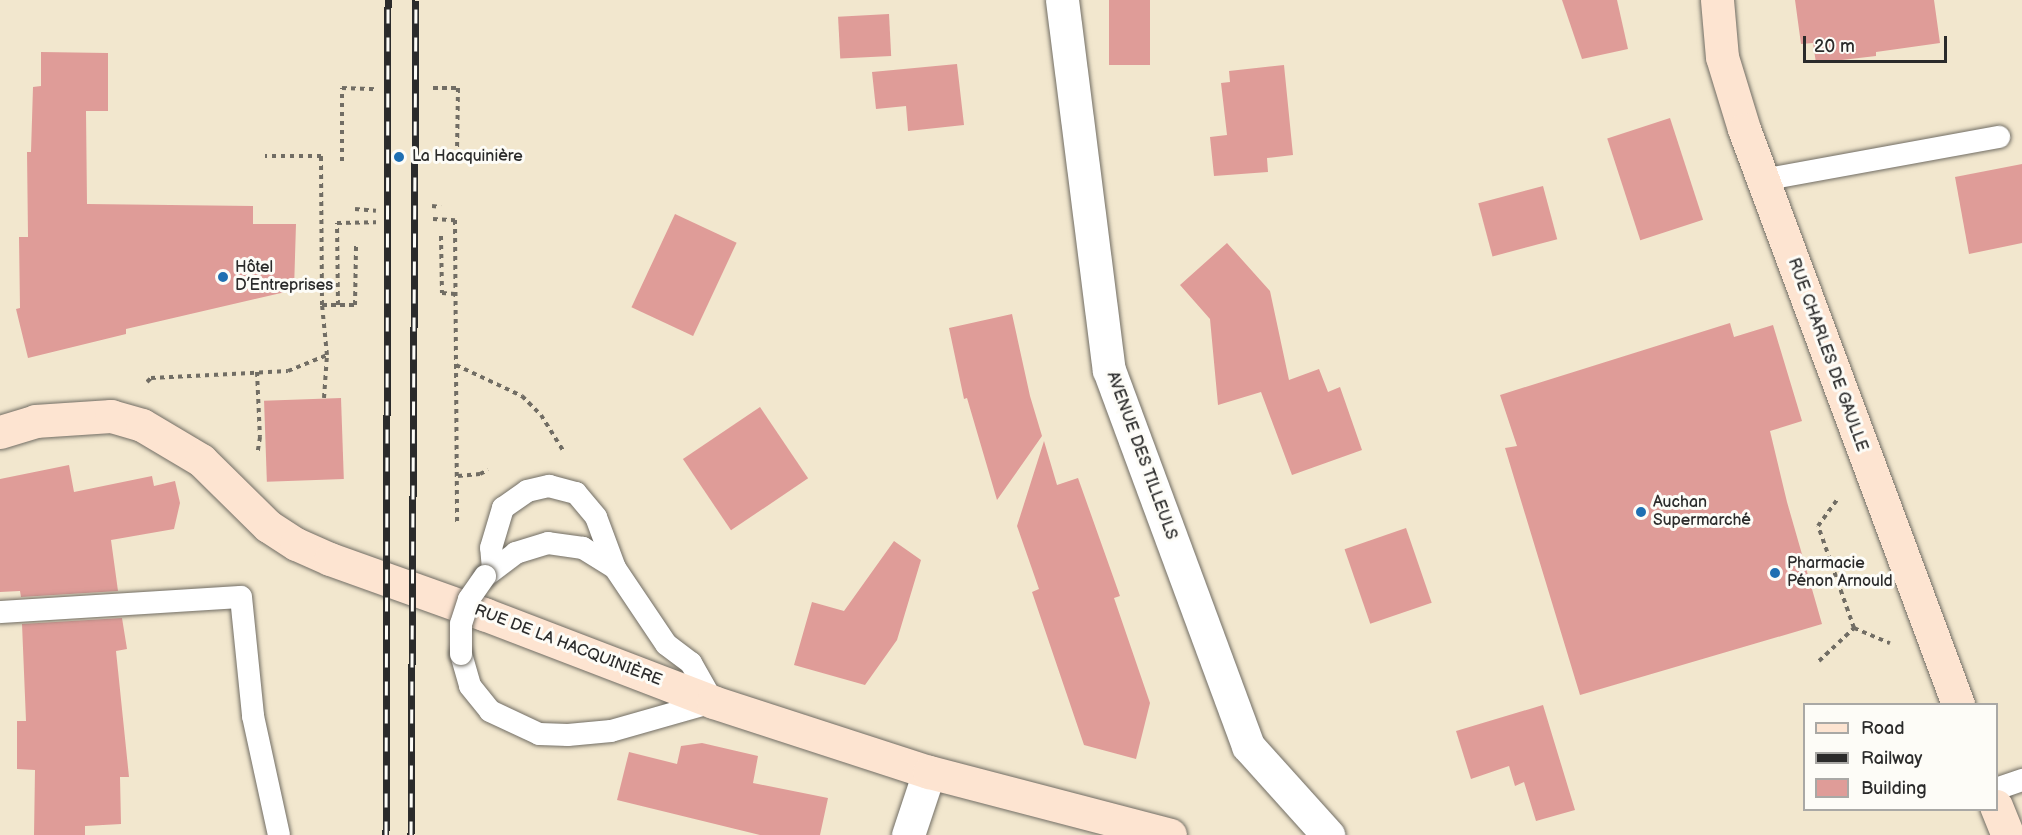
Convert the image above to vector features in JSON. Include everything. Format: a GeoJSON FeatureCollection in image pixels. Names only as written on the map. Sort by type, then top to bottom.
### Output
{"type":"FeatureCollection","features":[{"type":"Feature","properties":{"kind":"street","name":"AVENUE DES TILLEULS"},"geometry":{"type":"LineString","coordinates":[[1062,0],[1109,370],[1248,746],[1328,835]]}},
{"type":"Feature","properties":{"kind":"street","name":"RUE CHARLES DE GAULLE"},"geometry":{"type":"LineString","coordinates":[[1717,0],[1722,57],[1762,180],[1957,703]]}},
{"type":"Feature","properties":{"kind":"street","name":"RUE DE LA HACQUINIÈRE"},"geometry":{"type":"LineString","coordinates":[[0,432],[35,421],[111,416],[142,425],[186,449],[213,471],[268,526],[296,544],[713,702],[929,772],[1170,835]]}},
{"type":"Feature","properties":{"kind":"street"},"geometry":{"type":"LineString","coordinates":[[908,835],[929,772]]}},
{"type":"Feature","properties":{"kind":"street"},"geometry":{"type":"LineString","coordinates":[[1998,811],[2008,835]]}},
{"type":"Feature","properties":{"kind":"lane"},"geometry":{"type":"LineString","coordinates":[[1762,180],[1999,137]]}},
{"type":"Feature","properties":{"kind":"lane"},"geometry":{"type":"LineString","coordinates":[[489,573],[491,548],[503,507],[527,491],[549,486],[576,494],[596,517],[615,568],[666,644],[691,663],[713,702],[611,731],[568,735],[539,734],[490,711],[470,686],[461,654],[461,624],[469,599],[489,573],[516,553],[548,543],[583,548],[615,568]]}},
{"type":"Feature","properties":{"kind":"lane"},"geometry":{"type":"LineString","coordinates":[[0,612],[241,597],[253,716],[279,835]]}},
{"type":"Feature","properties":{"kind":"lane"},"geometry":{"type":"LineString","coordinates":[[1998,788],[2022,780]]}},
{"type":"Feature","properties":{"kind":"path"},"geometry":{"type":"LineString","coordinates":[[342,161],[342,88],[377,88]]}},
{"type":"Feature","properties":{"kind":"path"},"geometry":{"type":"LineString","coordinates":[[433,88],[458,88],[457,155]]}},
{"type":"Feature","properties":{"kind":"path"},"geometry":{"type":"LineString","coordinates":[[265,156],[321,156],[322,305],[327,355],[324,398]]}},
{"type":"Feature","properties":{"kind":"path"},"geometry":{"type":"LineString","coordinates":[[432,206],[441,207]]}},
{"type":"Feature","properties":{"kind":"path"},"geometry":{"type":"LineString","coordinates":[[355,209],[376,211]]}},
{"type":"Feature","properties":{"kind":"path"},"geometry":{"type":"LineString","coordinates":[[433,219],[455,220],[457,530]]}},
{"type":"Feature","properties":{"kind":"path"},"geometry":{"type":"LineString","coordinates":[[338,305],[337,223],[376,222]]}},
{"type":"Feature","properties":{"kind":"path"},"geometry":{"type":"LineString","coordinates":[[441,236],[442,293],[455,294]]}},
{"type":"Feature","properties":{"kind":"path"},"geometry":{"type":"LineString","coordinates":[[322,305],[355,304],[356,245]]}},
{"type":"Feature","properties":{"kind":"path"},"geometry":{"type":"LineString","coordinates":[[111,416],[151,378],[288,371],[327,355]]}},
{"type":"Feature","properties":{"kind":"path"},"geometry":{"type":"LineString","coordinates":[[456,365],[522,396],[541,415],[563,448],[576,494]]}},
{"type":"Feature","properties":{"kind":"path"},"geometry":{"type":"LineString","coordinates":[[257,372],[260,437]]}},
{"type":"Feature","properties":{"kind":"path"},"geometry":{"type":"LineString","coordinates":[[1819,661],[1854,628],[1818,526],[1866,462]]}},
{"type":"Feature","properties":{"kind":"building"},"geometry":{"type":"Polygon","coordinates":[[[1109,0],[1150,0],[1150,65],[1109,65],[1109,0]]]}},
{"type":"Feature","properties":{"kind":"building"},"geometry":{"type":"Polygon","coordinates":[[[1562,0],[1617,0],[1628,49],[1582,59],[1562,0]]]}},
{"type":"Feature","properties":{"kind":"building"},"geometry":{"type":"Polygon","coordinates":[[[1795,0],[1934,0],[1940,43],[1876,52],[1876,56],[1816,63],[1813,43],[1801,44],[1795,0]]]}},
{"type":"Feature","properties":{"kind":"building"},"geometry":{"type":"Polygon","coordinates":[[[889,14],[891,56],[840,59],[838,17],[889,14]]]}},
{"type":"Feature","properties":{"kind":"building"},"geometry":{"type":"Polygon","coordinates":[[[41,52],[108,53],[108,111],[86,111],[87,204],[253,206],[253,224],[296,224],[294,290],[126,329],[126,334],[28,358],[16,309],[20,308],[19,237],[28,237],[27,152],[31,152],[33,87],[41,86],[41,52]]]}},
{"type":"Feature","properties":{"kind":"building"},"geometry":{"type":"Polygon","coordinates":[[[957,64],[964,125],[908,131],[906,106],[876,109],[872,72],[957,64]]]}},
{"type":"Feature","properties":{"kind":"building"},"geometry":{"type":"Polygon","coordinates":[[[1284,65],[1293,155],[1267,158],[1268,172],[1214,176],[1210,137],[1227,135],[1221,83],[1230,82],[1229,71],[1284,65]]]}},
{"type":"Feature","properties":{"kind":"building"},"geometry":{"type":"Polygon","coordinates":[[[1670,118],[1703,220],[1640,240],[1607,138],[1670,118]]]}},
{"type":"Feature","properties":{"kind":"building"},"geometry":{"type":"Polygon","coordinates":[[[2022,164],[2022,243],[1969,254],[1955,177],[2022,164]]]}},
{"type":"Feature","properties":{"kind":"building"},"geometry":{"type":"Polygon","coordinates":[[[1543,186],[1557,239],[1493,256],[1478,203],[1543,186]]]}},
{"type":"Feature","properties":{"kind":"building"},"geometry":{"type":"Polygon","coordinates":[[[675,214],[737,243],[693,336],[631,307],[675,214]]]}},
{"type":"Feature","properties":{"kind":"building"},"geometry":{"type":"Polygon","coordinates":[[[1227,243],[1270,291],[1289,380],[1319,369],[1328,392],[1340,387],[1362,450],[1292,475],[1261,392],[1218,405],[1210,319],[1180,285],[1227,243]]]}},
{"type":"Feature","properties":{"kind":"building"},"geometry":{"type":"Polygon","coordinates":[[[1012,314],[1030,396],[1042,436],[997,500],[967,398],[964,399],[949,328],[1012,314]]]}},
{"type":"Feature","properties":{"kind":"building","name":"Auchan Supermarché"},"geometry":{"type":"Polygon","coordinates":[[[1730,323],[1734,337],[1773,325],[1802,421],[1770,431],[1787,502],[1822,624],[1580,695],[1505,448],[1517,446],[1500,395],[1730,323]]]}},
{"type":"Feature","properties":{"kind":"building"},"geometry":{"type":"Polygon","coordinates":[[[341,398],[344,479],[267,482],[264,401],[341,398]]]}},
{"type":"Feature","properties":{"kind":"building"},"geometry":{"type":"Polygon","coordinates":[[[760,407],[808,478],[731,530],[683,459],[760,407]]]}},
{"type":"Feature","properties":{"kind":"building"},"geometry":{"type":"Polygon","coordinates":[[[1044,441],[1057,485],[1078,478],[1120,596],[1114,598],[1150,703],[1136,759],[1084,745],[1032,592],[1039,589],[1017,526],[1044,441]]]}},
{"type":"Feature","properties":{"kind":"building"},"geometry":{"type":"Polygon","coordinates":[[[69,465],[74,492],[152,476],[154,486],[175,481],[180,503],[174,529],[111,540],[118,591],[21,597],[20,591],[0,592],[0,479],[69,465]]]}},
{"type":"Feature","properties":{"kind":"building"},"geometry":{"type":"Polygon","coordinates":[[[1406,528],[1432,603],[1370,624],[1345,549],[1406,528]]]}},
{"type":"Feature","properties":{"kind":"building"},"geometry":{"type":"Polygon","coordinates":[[[894,541],[921,560],[897,640],[865,685],[794,665],[812,602],[844,611],[894,541]]]}},
{"type":"Feature","properties":{"kind":"building"},"geometry":{"type":"Polygon","coordinates":[[[122,618],[127,649],[116,651],[129,777],[120,777],[121,824],[85,826],[85,835],[34,835],[35,770],[17,769],[17,721],[26,721],[22,624],[122,618]]]}},
{"type":"Feature","properties":{"kind":"building"},"geometry":{"type":"Polygon","coordinates":[[[1543,705],[1575,810],[1536,821],[1524,782],[1515,786],[1509,766],[1471,779],[1456,731],[1543,705]]]}},
{"type":"Feature","properties":{"kind":"building"},"geometry":{"type":"Polygon","coordinates":[[[702,743],[758,756],[753,783],[828,798],[820,835],[760,835],[617,800],[629,752],[677,764],[681,746],[702,743]]]}},
{"type":"Feature","properties":{"kind":"railway"},"geometry":{"type":"LineString","coordinates":[[386,835],[388,0]]}},
{"type":"Feature","properties":{"kind":"railway"},"geometry":{"type":"LineString","coordinates":[[411,835],[416,0]]}},
{"type":"Feature","properties":{"kind":"place","name":"La Hacquinière"},"geometry":{"type":"Point","coordinates":[399,157]}},
{"type":"Feature","properties":{"kind":"place","name":"Hôtel D’Entreprises"},"geometry":{"type":"Point","coordinates":[223,277]}},
{"type":"Feature","properties":{"kind":"place","name":"Auchan Supermarché"},"geometry":{"type":"Point","coordinates":[1641,512]}},
{"type":"Feature","properties":{"kind":"place","name":"Pharmacie Pénon Arnould"},"geometry":{"type":"Point","coordinates":[1775,573]}}]}
